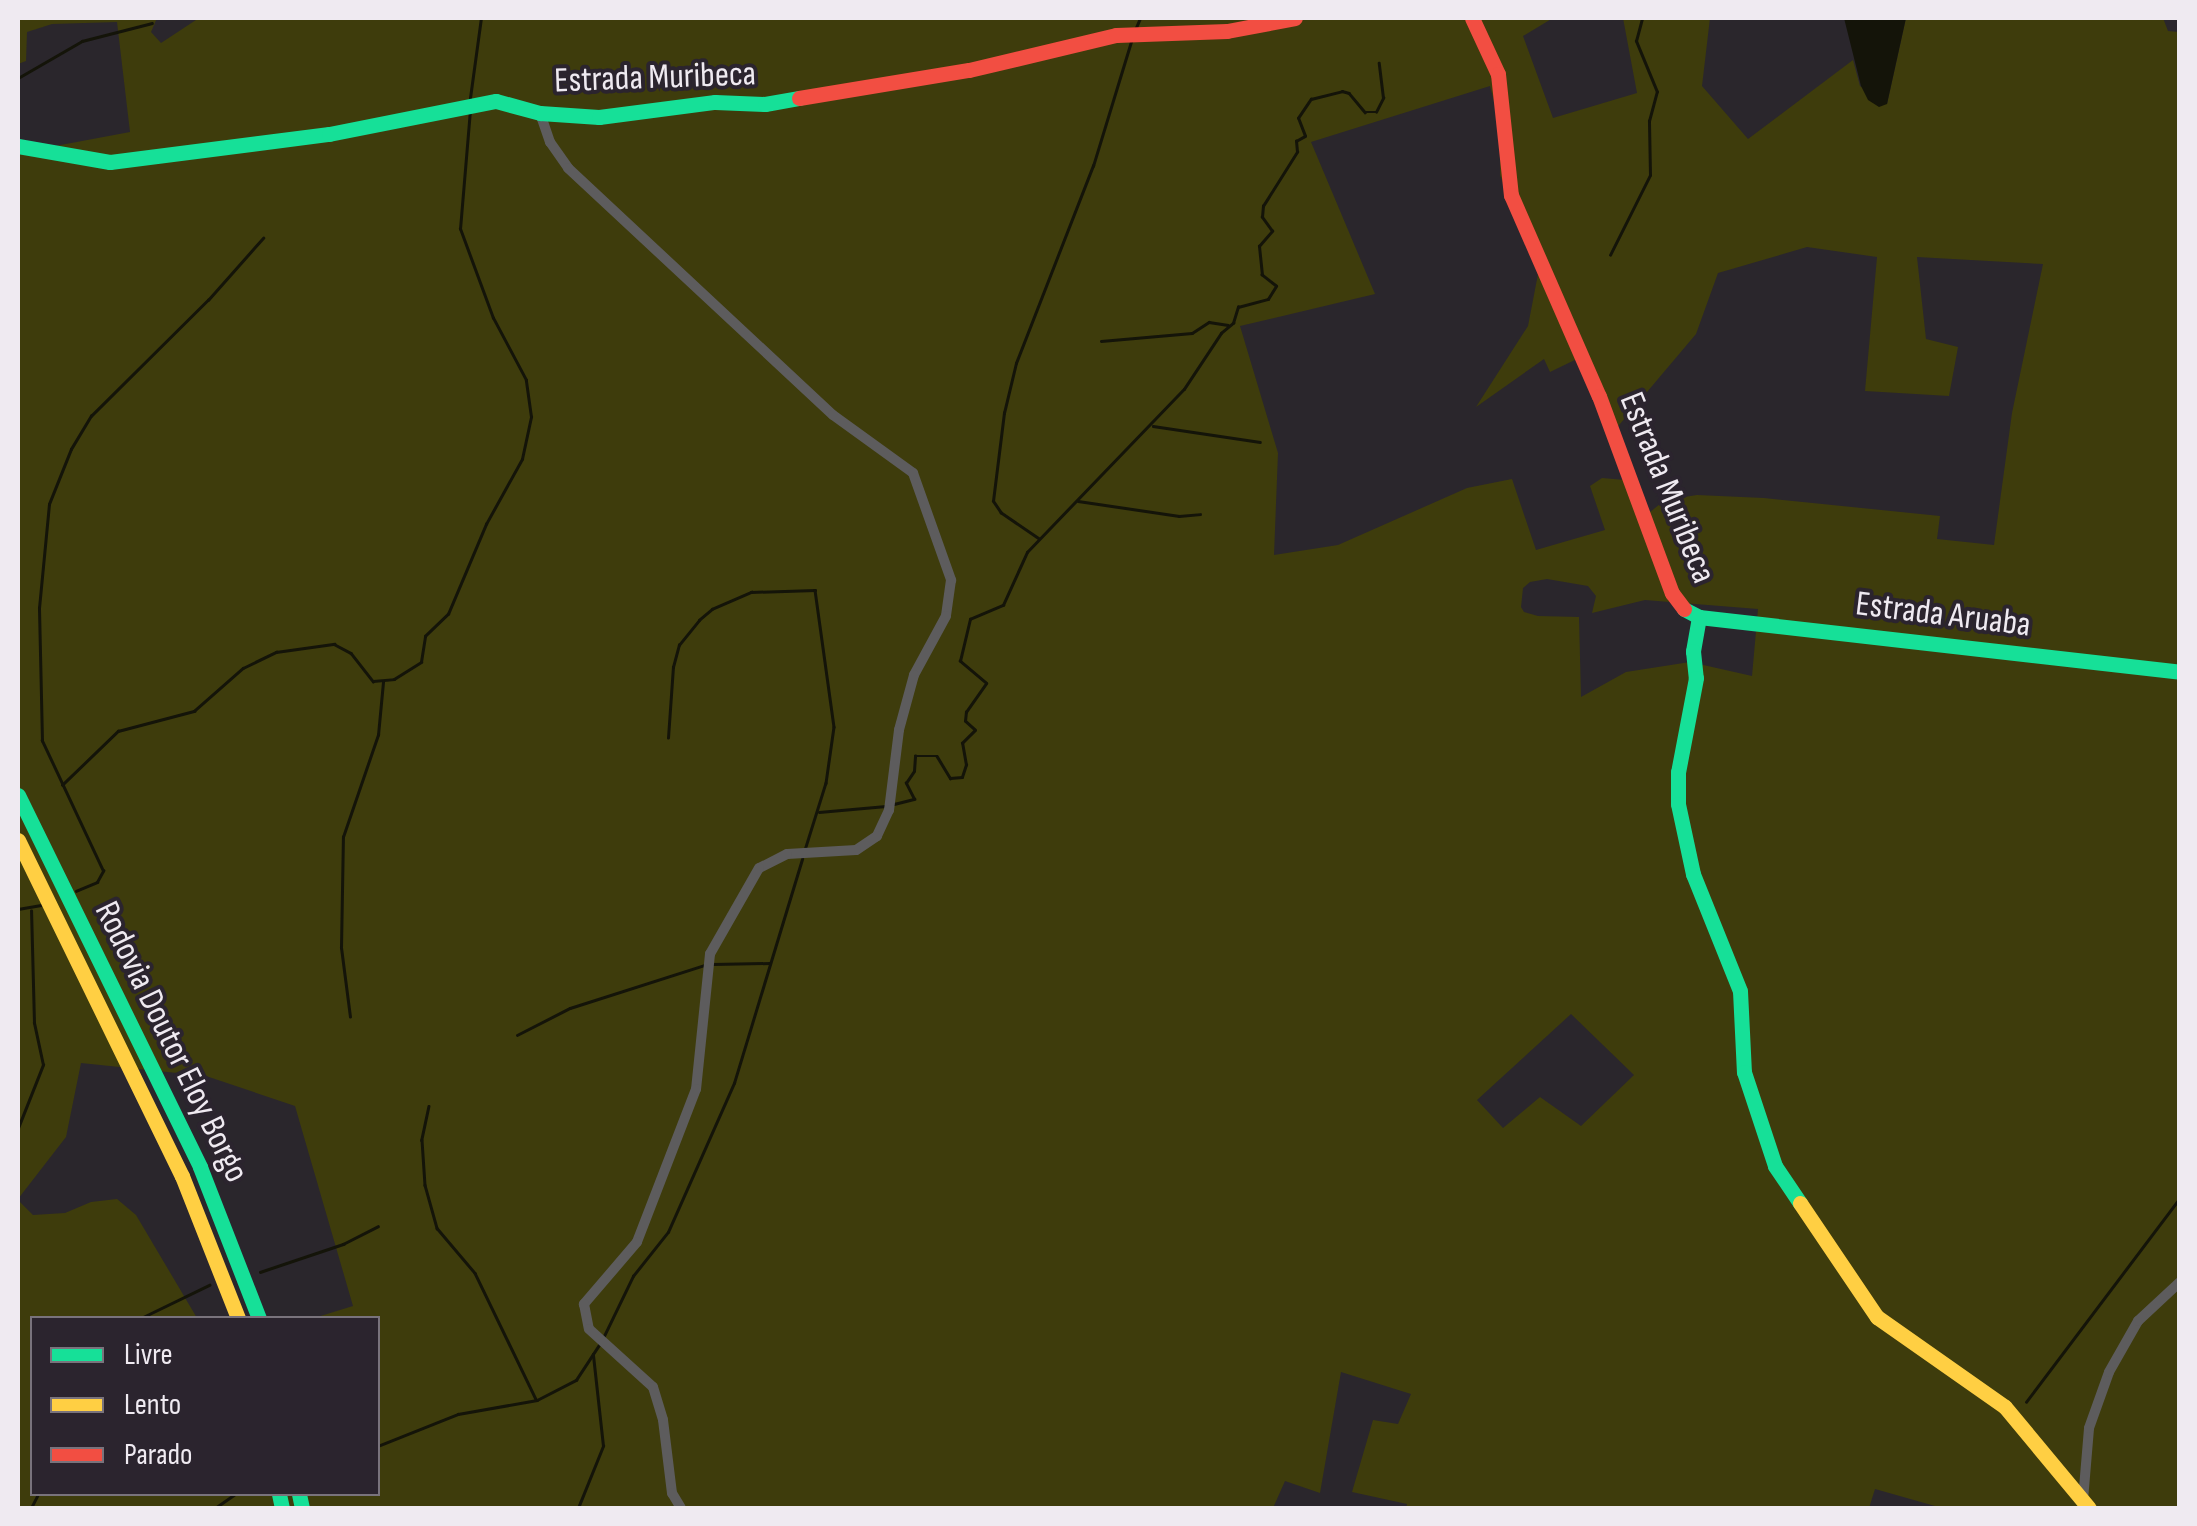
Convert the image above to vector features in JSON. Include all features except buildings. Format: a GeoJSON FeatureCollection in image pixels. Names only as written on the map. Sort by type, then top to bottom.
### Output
{"type":"FeatureCollection","features":[{"type":"Feature","properties":{"kind":"main road","name":"Estrada Muribeca"},"geometry":{"type":"LineString","coordinates":[[18,146],[110,162],[329,134],[496,101],[540,113],[599,117],[700,103],[765,104],[969,70],[1116,35],[1227,31],[1295,18]]}},
{"type":"Feature","properties":{"kind":"main road","name":"Estrada Muribeca"},"geometry":{"type":"LineString","coordinates":[[1472,18],[1498,74],[1511,195],[1598,396],[1672,593],[1684,609],[1699,616],[1694,652],[1696,678],[1678,772],[1678,804],[1693,874],[1740,992],[1744,1072],[1776,1166],[1877,1317],[2004,1407],[2086,1504]]}},
{"type":"Feature","properties":{"kind":"main road","name":"Estrada Aruaba"},"geometry":{"type":"LineString","coordinates":[[1699,616],[2180,672]]}},
{"type":"Feature","properties":{"kind":"main road","name":"Rodovia Doutor Eloy Borgo"},"geometry":{"type":"LineString","coordinates":[[18,796],[200,1167],[258,1316]]}},
{"type":"Feature","properties":{"kind":"main road","name":"Rodovia Doutor Eloy Borgo"},"geometry":{"type":"LineString","coordinates":[[18,840],[182,1176],[237,1316]]}},
{"type":"Feature","properties":{"kind":"street"},"geometry":{"type":"LineString","coordinates":[[540,113],[550,142],[568,168],[834,415],[913,473],[951,580],[946,616],[914,675],[898,730],[889,810],[878,836],[856,850],[787,854],[760,868],[710,954],[696,1089],[638,1242],[584,1304],[589,1329],[652,1387],[663,1420],[672,1493],[682,1508]]}},
{"type":"Feature","properties":{"kind":"street"},"geometry":{"type":"LineString","coordinates":[[2086,1504],[2090,1428],[2110,1372],[2138,1321],[2180,1282]]}},
{"type":"Feature","properties":{"kind":"shaded area"},"geometry":{"type":"Polygon","coordinates":[[[18,18],[157,18],[151,32],[161,43],[199,18],[1553,18],[1523,36],[1553,118],[1637,93],[1623,18],[1710,18],[1702,86],[1748,139],[1853,60],[1860,86],[1887,104],[1906,18],[2163,18],[2168,31],[2179,32],[2179,1508],[1942,1508],[1875,1489],[1869,1508],[1406,1508],[1407,1504],[1352,1492],[1373,1420],[1398,1424],[1411,1394],[1341,1372],[1320,1493],[1285,1481],[1273,1508],[18,1508],[18,1200],[33,1215],[65,1213],[91,1202],[117,1199],[136,1215],[196,1316],[30,1316],[30,1496],[380,1496],[380,1316],[320,1316],[353,1306],[295,1106],[206,1076],[81,1063],[66,1137],[18,1199],[18,153],[130,132],[117,22],[52,24],[27,32],[26,61],[18,64],[18,18]],[[1490,86],[1311,142],[1375,294],[1240,326],[1278,453],[1274,555],[1338,545],[1467,488],[1512,479],[1536,550],[1605,530],[1590,486],[1602,478],[1625,480],[1640,520],[1665,500],[1697,495],[1764,498],[1940,516],[1937,539],[1994,545],[2012,413],[2043,264],[1917,257],[1926,339],[1958,347],[1949,396],[1865,391],[1877,257],[1807,247],[1718,273],[1696,334],[1609,437],[1581,357],[1550,372],[1544,359],[1476,407],[1528,326],[1538,274],[1500,175],[1500,124],[1490,86]],[[1547,579],[1530,582],[1523,588],[1521,607],[1524,612],[1538,616],[1579,617],[1581,697],[1626,672],[1690,662],[1752,676],[1758,609],[1645,600],[1592,613],[1596,596],[1588,586],[1547,579]],[[1571,1014],[1477,1100],[1503,1128],[1540,1097],[1581,1126],[1634,1075],[1571,1014]]]}},
{"type":"Feature","properties":{"kind":"shaded area"},"geometry":{"type":"Polygon","coordinates":[[[1844,18],[1906,18],[1887,104],[1879,107],[1868,100],[1861,86],[1844,18]]]}},
{"type":"Feature","properties":{"kind":"waterway"},"geometry":{"type":"LineString","coordinates":[[470,98],[481,18]]}},
{"type":"Feature","properties":{"kind":"waterway"},"geometry":{"type":"LineString","coordinates":[[1135,30],[1140,18]]}},
{"type":"Feature","properties":{"kind":"waterway"},"geometry":{"type":"LineString","coordinates":[[1610,255],[1650,175],[1649,121],[1657,92],[1636,41],[1642,18]]}},
{"type":"Feature","properties":{"kind":"waterway"},"geometry":{"type":"LineString","coordinates":[[18,78],[82,41],[152,23]]}},
{"type":"Feature","properties":{"kind":"waterway"},"geometry":{"type":"LineString","coordinates":[[1039,539],[1001,513],[993,501],[1004,413],[1016,363],[1093,166],[1131,42]]}},
{"type":"Feature","properties":{"kind":"waterway"},"geometry":{"type":"LineString","coordinates":[[894,804],[914,799],[906,783],[914,771],[915,756],[937,756],[950,778],[962,777],[966,765],[962,743],[975,730],[965,721],[966,712],[986,683],[960,661],[970,619],[1003,605],[1027,552],[1184,389],[1221,333],[1233,323],[1238,307],[1268,299],[1276,286],[1262,275],[1259,246],[1272,231],[1262,217],[1263,206],[1297,152],[1296,141],[1305,136],[1298,118],[1311,99],[1342,91],[1349,93],[1365,112],[1376,112],[1383,98],[1379,63]]}},
{"type":"Feature","properties":{"kind":"waterway"},"geometry":{"type":"LineString","coordinates":[[62,785],[118,731],[194,711],[243,668],[276,652],[334,644],[351,653],[373,681],[394,679],[421,662],[425,636],[448,614],[486,524],[522,459],[531,417],[526,380],[493,318],[460,229],[470,111]]}},
{"type":"Feature","properties":{"kind":"waterway"},"geometry":{"type":"LineString","coordinates":[[76,891],[97,882],[103,871],[42,741],[39,608],[49,504],[71,449],[91,416],[208,300],[263,238]]}},
{"type":"Feature","properties":{"kind":"waterway"},"geometry":{"type":"LineString","coordinates":[[1101,341],[1192,333],[1209,322],[1228,325]]}},
{"type":"Feature","properties":{"kind":"waterway"},"geometry":{"type":"LineString","coordinates":[[1153,426],[1260,442]]}},
{"type":"Feature","properties":{"kind":"waterway"},"geometry":{"type":"LineString","coordinates":[[1078,501],[1179,516],[1200,514]]}},
{"type":"Feature","properties":{"kind":"waterway"},"geometry":{"type":"LineString","coordinates":[[668,738],[673,667],[679,645],[699,620],[712,609],[751,592],[815,590],[834,727],[826,783],[806,847]]}},
{"type":"Feature","properties":{"kind":"waterway"},"geometry":{"type":"LineString","coordinates":[[350,1017],[341,948],[343,837],[378,735],[383,682]]}},
{"type":"Feature","properties":{"kind":"waterway"},"geometry":{"type":"LineString","coordinates":[[819,812],[886,806]]}},
{"type":"Feature","properties":{"kind":"waterway"},"geometry":{"type":"LineString","coordinates":[[603,1338],[633,1276],[668,1232],[734,1083],[802,859]]}},
{"type":"Feature","properties":{"kind":"waterway"},"geometry":{"type":"LineString","coordinates":[[18,909],[41,905]]}},
{"type":"Feature","properties":{"kind":"waterway"},"geometry":{"type":"LineString","coordinates":[[18,1128],[43,1065],[34,1023],[31,911]]}},
{"type":"Feature","properties":{"kind":"waterway"},"geometry":{"type":"LineString","coordinates":[[713,964],[770,963]]}},
{"type":"Feature","properties":{"kind":"waterway"},"geometry":{"type":"LineString","coordinates":[[517,1035],[570,1008],[705,965]]}},
{"type":"Feature","properties":{"kind":"waterway"},"geometry":{"type":"LineString","coordinates":[[429,1106],[422,1140],[425,1185],[437,1228],[475,1273],[536,1399]]}},
{"type":"Feature","properties":{"kind":"waterway"},"geometry":{"type":"LineString","coordinates":[[2026,1402],[2180,1198]]}},
{"type":"Feature","properties":{"kind":"waterway"},"geometry":{"type":"LineString","coordinates":[[260,1272],[343,1244],[378,1226]]}},
{"type":"Feature","properties":{"kind":"waterway"},"geometry":{"type":"LineString","coordinates":[[145,1316],[209,1285]]}},
{"type":"Feature","properties":{"kind":"waterway"},"geometry":{"type":"LineString","coordinates":[[380,1445],[458,1414],[537,1400],[576,1380],[599,1345]]}},
{"type":"Feature","properties":{"kind":"waterway"},"geometry":{"type":"LineString","coordinates":[[578,1508],[603,1446],[593,1355]]}},
{"type":"Feature","properties":{"kind":"waterway"},"geometry":{"type":"LineString","coordinates":[[31,1508],[37,1496]]}},
{"type":"Feature","properties":{"kind":"waterway"},"geometry":{"type":"LineString","coordinates":[[215,1508],[232,1496]]}},
{"type":"Feature","properties":{"kind":"traffic: fast"},"geometry":{"type":"LineString","coordinates":[[18,146],[110,162],[329,134],[496,101],[540,113],[599,117],[715,102],[765,104],[799,98]]}},
{"type":"Feature","properties":{"kind":"traffic: fast"},"geometry":{"type":"LineString","coordinates":[[1684,609],[1699,617],[2180,672]]}},
{"type":"Feature","properties":{"kind":"traffic: fast"},"geometry":{"type":"LineString","coordinates":[[1699,617],[1693,651],[1696,678],[1678,772],[1678,804],[1693,874],[1740,991],[1744,1072],[1775,1166],[1800,1203]]}},
{"type":"Feature","properties":{"kind":"traffic: fast"},"geometry":{"type":"LineString","coordinates":[[18,795],[200,1167],[258,1316]]}},
{"type":"Feature","properties":{"kind":"traffic: fast"},"geometry":{"type":"LineString","coordinates":[[279,1496],[282,1508]]}},
{"type":"Feature","properties":{"kind":"traffic: fast"},"geometry":{"type":"LineString","coordinates":[[299,1496],[302,1508]]}},
{"type":"Feature","properties":{"kind":"traffic: slow"},"geometry":{"type":"LineString","coordinates":[[18,840],[182,1176],[237,1316]]}},
{"type":"Feature","properties":{"kind":"traffic: slow"},"geometry":{"type":"LineString","coordinates":[[1800,1203],[1877,1317],[2005,1407],[2089,1508]]}},
{"type":"Feature","properties":{"kind":"traffic: jam"},"geometry":{"type":"LineString","coordinates":[[799,98],[969,70],[1116,35],[1227,31],[1295,18]]}},
{"type":"Feature","properties":{"kind":"traffic: jam"},"geometry":{"type":"LineString","coordinates":[[1472,18],[1498,74],[1511,195],[1599,396],[1672,593],[1684,609]]}}]}
